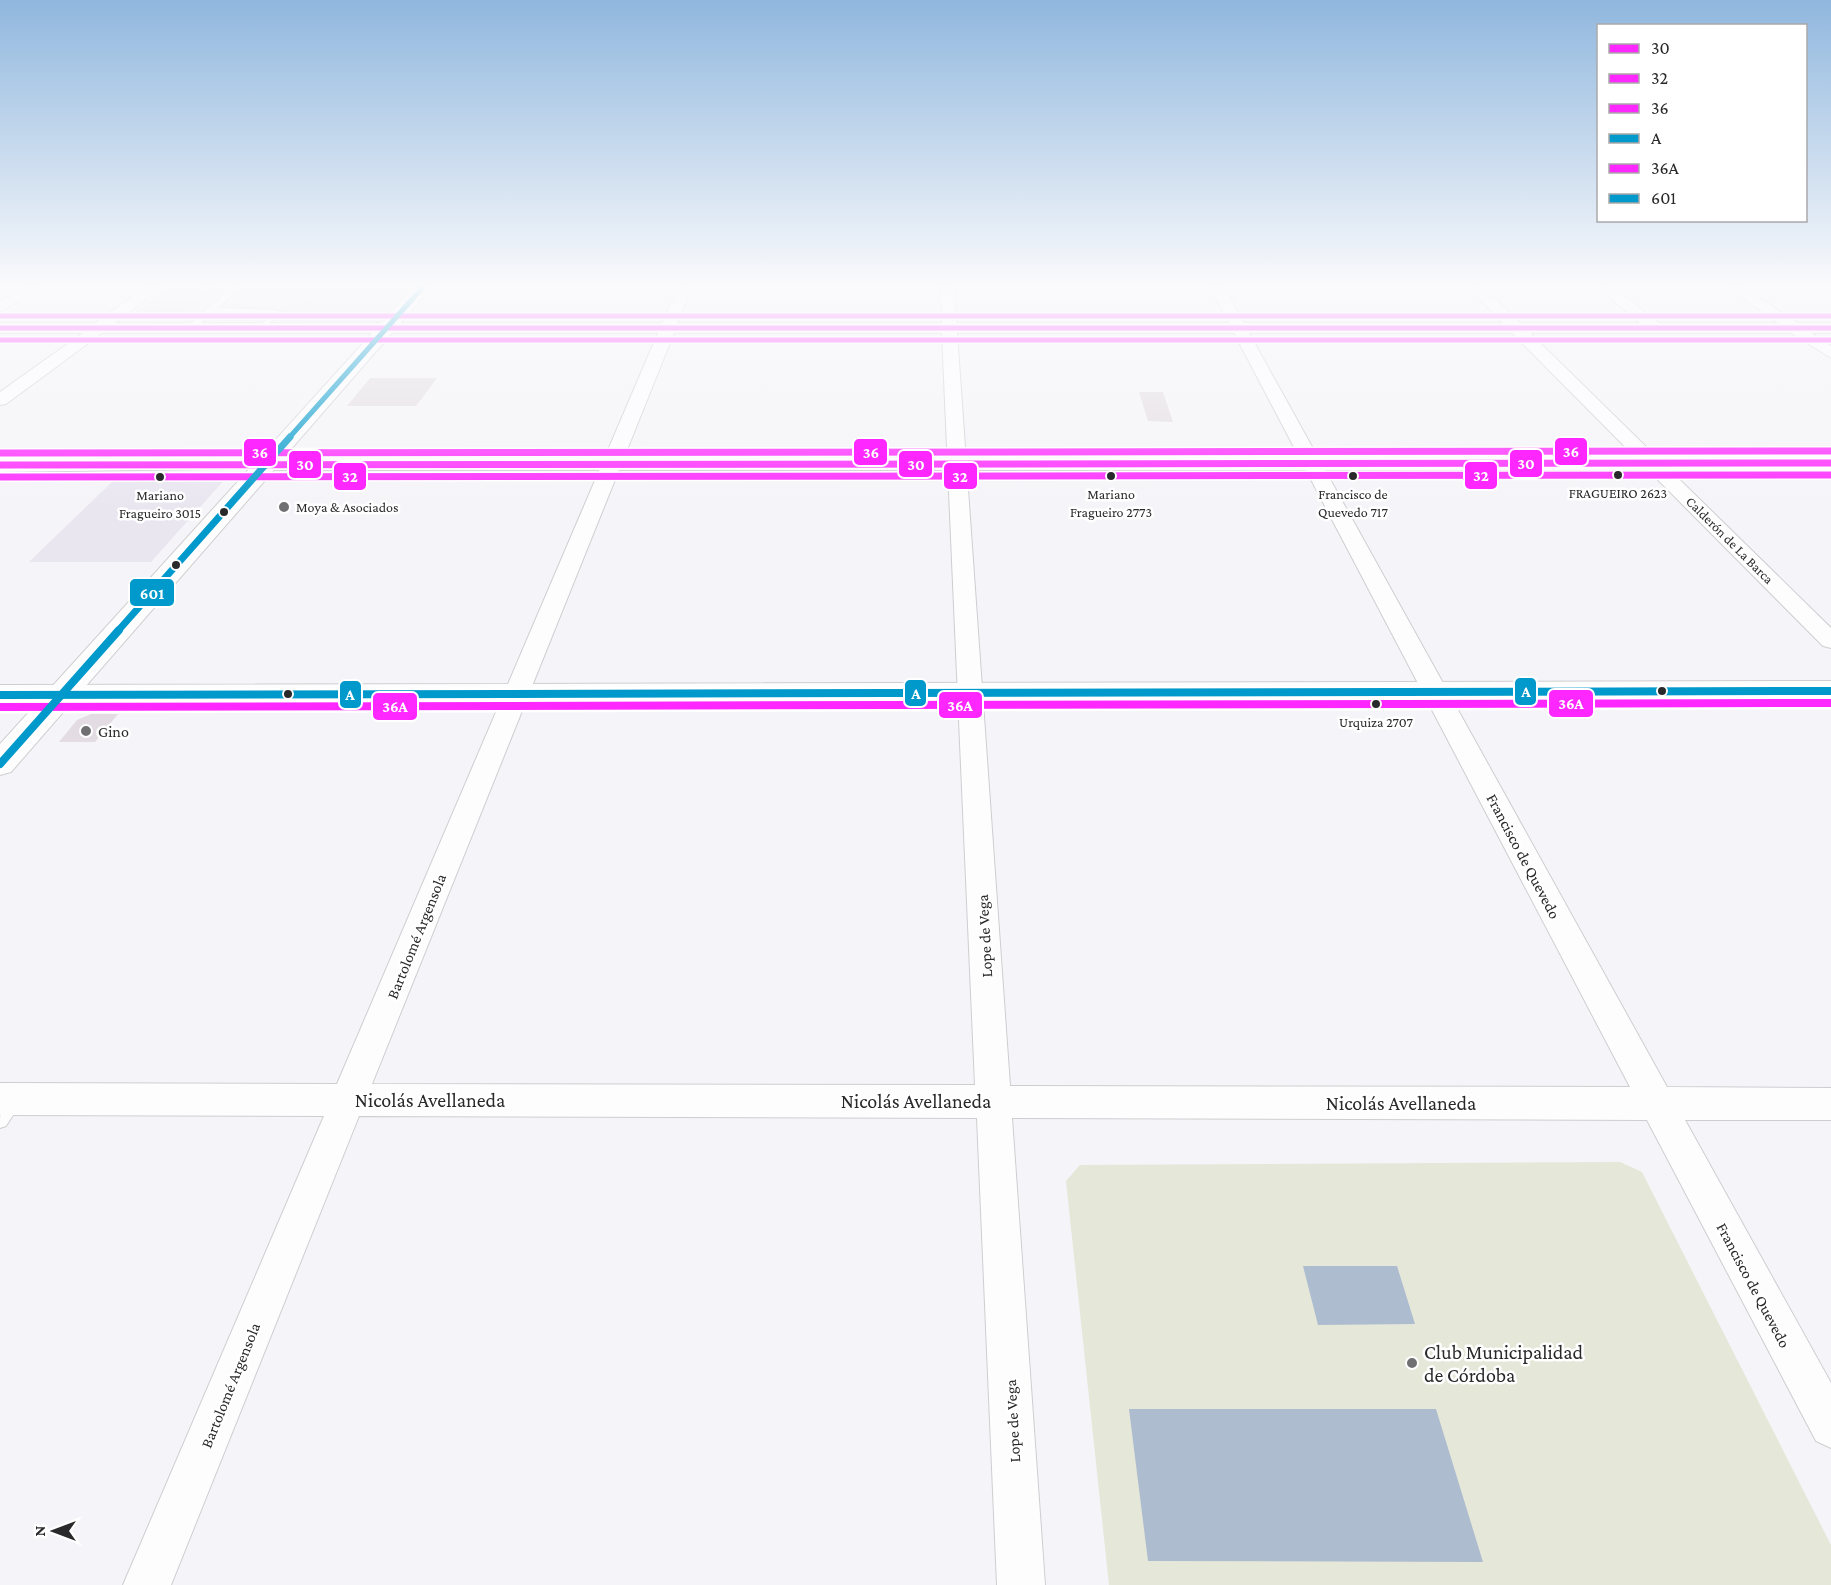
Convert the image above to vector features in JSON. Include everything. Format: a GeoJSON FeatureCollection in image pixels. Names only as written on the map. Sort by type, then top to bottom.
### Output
{"type":"FeatureCollection","features":[{"type":"Feature","properties":{"kind":"main road"},"geometry":{"type":"LineString","coordinates":[[0,764],[358,361]]}},
{"type":"Feature","properties":{"kind":"main road"},"geometry":{"type":"LineString","coordinates":[[0,465],[1831,463]]}},
{"type":"Feature","properties":{"kind":"main road"},"geometry":{"type":"LineString","coordinates":[[0,694],[1831,692]]}},
{"type":"Feature","properties":{"kind":"street"},"geometry":{"type":"LineString","coordinates":[[0,400],[54,361]]}},
{"type":"Feature","properties":{"kind":"street","name":"Bartolomé Argensola"},"geometry":{"type":"LineString","coordinates":[[147,1585],[654,361]]}},
{"type":"Feature","properties":{"kind":"street","name":"Lope de Vega"},"geometry":{"type":"LineString","coordinates":[[952,361],[1021,1585]]}},
{"type":"Feature","properties":{"kind":"street","name":"Francisco de Quevedo"},"geometry":{"type":"LineString","coordinates":[[1257,361],[1831,1426]]}},
{"type":"Feature","properties":{"kind":"street","name":"Calderón de La Barca"},"geometry":{"type":"LineString","coordinates":[[1550,361],[1831,641]]}},
{"type":"Feature","properties":{"kind":"street","name":"Nicolás Avellaneda"},"geometry":{"type":"LineString","coordinates":[[5,1106],[348,1100],[1831,1104]]}},
{"type":"Feature","properties":{"kind":"shaded area"},"geometry":{"type":"Polygon","coordinates":[[[226,478],[151,562],[29,562],[115,479],[226,478]]]}},
{"type":"Feature","properties":{"kind":"shaded area","name":"Club Municipalidad de Córdoba"},"geometry":{"type":"Polygon","coordinates":[[[1620,1162],[1642,1172],[1831,1545],[1831,1585],[1109,1585],[1066,1181],[1080,1165],[1620,1162]]]}},
{"type":"Feature","properties":{"kind":"water"},"geometry":{"type":"Polygon","coordinates":[[[1303,1266],[1397,1266],[1415,1324],[1318,1325],[1303,1266]]]}},
{"type":"Feature","properties":{"kind":"water"},"geometry":{"type":"Polygon","coordinates":[[[1129,1409],[1436,1409],[1483,1562],[1148,1561],[1129,1409]]]}},
{"type":"Feature","properties":{"kind":"building"},"geometry":{"type":"Polygon","coordinates":[[[370,378],[437,378],[416,406],[347,406],[370,378]]]}},
{"type":"Feature","properties":{"kind":"building"},"geometry":{"type":"Polygon","coordinates":[[[1139,392],[1163,392],[1173,422],[1148,421],[1139,392]]]}},
{"type":"Feature","properties":{"kind":"building","name":"Gino"},"geometry":{"type":"Polygon","coordinates":[[[91,714],[118,714],[95,742],[59,742],[77,720],[91,714]]]}},
{"type":"Feature","properties":{"kind":"transit line","name":"601"},"geometry":{"type":"LineString","coordinates":[[0,764],[357,361]]}},
{"type":"Feature","properties":{"kind":"transit line","name":"36"},"geometry":{"type":"LineString","coordinates":[[0,453],[1831,451]]}},
{"type":"Feature","properties":{"kind":"transit line","name":"30"},"geometry":{"type":"LineString","coordinates":[[0,465],[1831,463]]}},
{"type":"Feature","properties":{"kind":"transit line","name":"32"},"geometry":{"type":"LineString","coordinates":[[0,477],[1831,475]]}},
{"type":"Feature","properties":{"kind":"transit line","name":"A"},"geometry":{"type":"LineString","coordinates":[[0,695],[1831,691]]}},
{"type":"Feature","properties":{"kind":"transit line","name":"36A"},"geometry":{"type":"LineString","coordinates":[[0,707],[1831,703]]}},
{"type":"Feature","properties":{"kind":"place","name":"FRAGUEIRO 2623"},"geometry":{"type":"Point","coordinates":[1618,475]}},
{"type":"Feature","properties":{"kind":"place","name":"Mariano Fragueiro 2773"},"geometry":{"type":"Point","coordinates":[1111,476]}},
{"type":"Feature","properties":{"kind":"place","name":"Francisco de Quevedo 717"},"geometry":{"type":"Point","coordinates":[1353,476]}},
{"type":"Feature","properties":{"kind":"place","name":"Mariano Fragueiro 3015"},"geometry":{"type":"Point","coordinates":[160,477]}},
{"type":"Feature","properties":{"kind":"place","name":"Moya & Asociados"},"geometry":{"type":"Point","coordinates":[284,507]}},
{"type":"Feature","properties":{"kind":"place","name":"Urquiza 2707"},"geometry":{"type":"Point","coordinates":[1376,704]}},
{"type":"Feature","properties":{"kind":"place","name":"Gino"},"geometry":{"type":"Point","coordinates":[86,731]}},
{"type":"Feature","properties":{"kind":"place","name":"Club Municipalidad de Córdoba"},"geometry":{"type":"Point","coordinates":[1412,1363]}}]}
